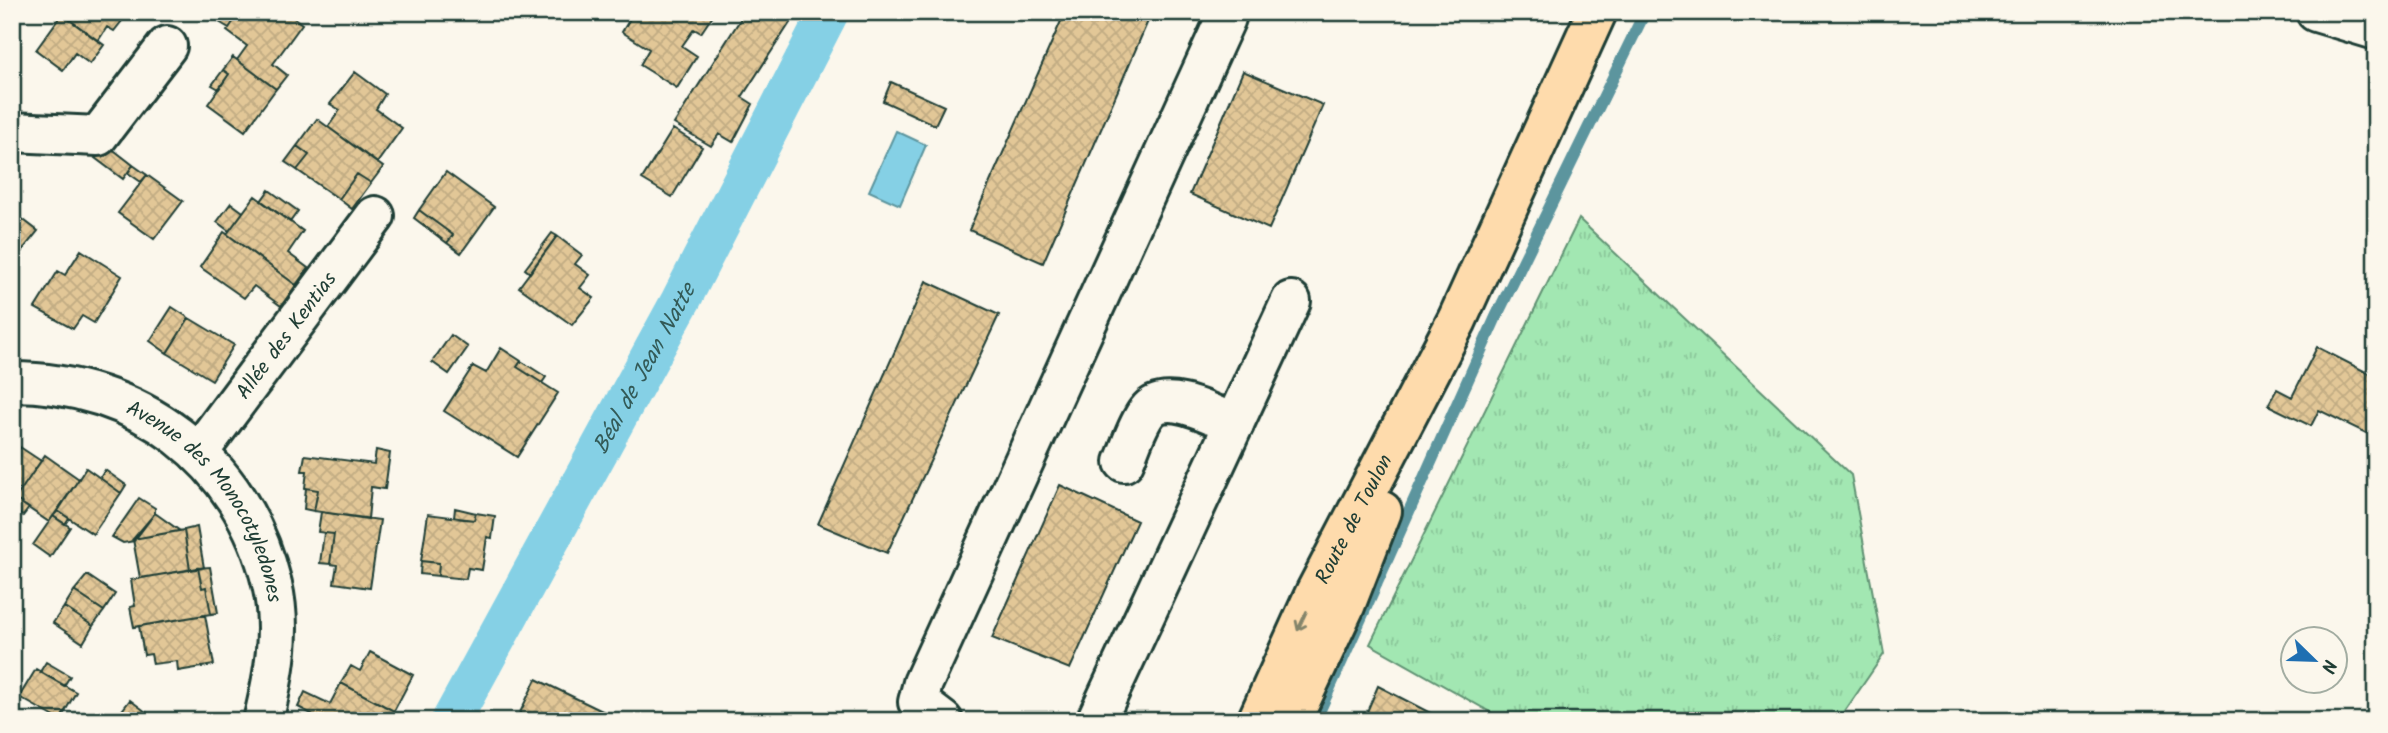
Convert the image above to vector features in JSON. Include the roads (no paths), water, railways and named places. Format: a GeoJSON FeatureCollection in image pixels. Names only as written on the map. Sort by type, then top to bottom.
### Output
{"type":"FeatureCollection","features":[{"type":"Feature","properties":{"kind":"main road","name":"Route de Toulon"},"geometry":{"type":"LineString","coordinates":[[1257,721],[1315,593],[1457,320],[1597,12]]}},
{"type":"Feature","properties":{"kind":"main road","name":"Route de Toulon"},"geometry":{"type":"LineString","coordinates":[[1291,721],[1345,606],[1457,320]]}},
{"type":"Feature","properties":{"kind":"street"},"geometry":{"type":"LineString","coordinates":[[2316,12],[2376,30]]}},
{"type":"Feature","properties":{"kind":"street"},"geometry":{"type":"LineString","coordinates":[[943,721],[918,702],[923,683],[1226,18]]}},
{"type":"Feature","properties":{"kind":"street"},"geometry":{"type":"LineString","coordinates":[[12,132],[98,136],[167,46]]}},
{"type":"Feature","properties":{"kind":"street","name":"Allée des Kentias"},"geometry":{"type":"LineString","coordinates":[[198,453],[375,216]]}},
{"type":"Feature","properties":{"kind":"street"},"geometry":{"type":"LineString","coordinates":[[1097,721],[1291,301]]}},
{"type":"Feature","properties":{"kind":"street","name":"Avenue des Monocotyledones"},"geometry":{"type":"LineString","coordinates":[[12,382],[49,382],[85,389],[128,405],[169,428],[198,453],[243,507],[272,585],[277,633],[274,677],[263,721]]}},
{"type":"Feature","properties":{"kind":"street"},"geometry":{"type":"LineString","coordinates":[[1124,462],[1148,410],[1163,402],[1190,405],[1234,424]]}},
{"type":"Feature","properties":{"kind":"water"},"geometry":{"type":"Polygon","coordinates":[[[896,131],[926,145],[900,205],[869,191],[896,131]]]}},
{"type":"Feature","properties":{"kind":"waterway","name":"Béal de Jean Natte"},"geometry":{"type":"LineString","coordinates":[[451,721],[681,300],[829,12]]}},
{"type":"Feature","properties":{"kind":"waterway"},"geometry":{"type":"LineString","coordinates":[[1315,721],[1496,317],[1645,12]]}}]}
